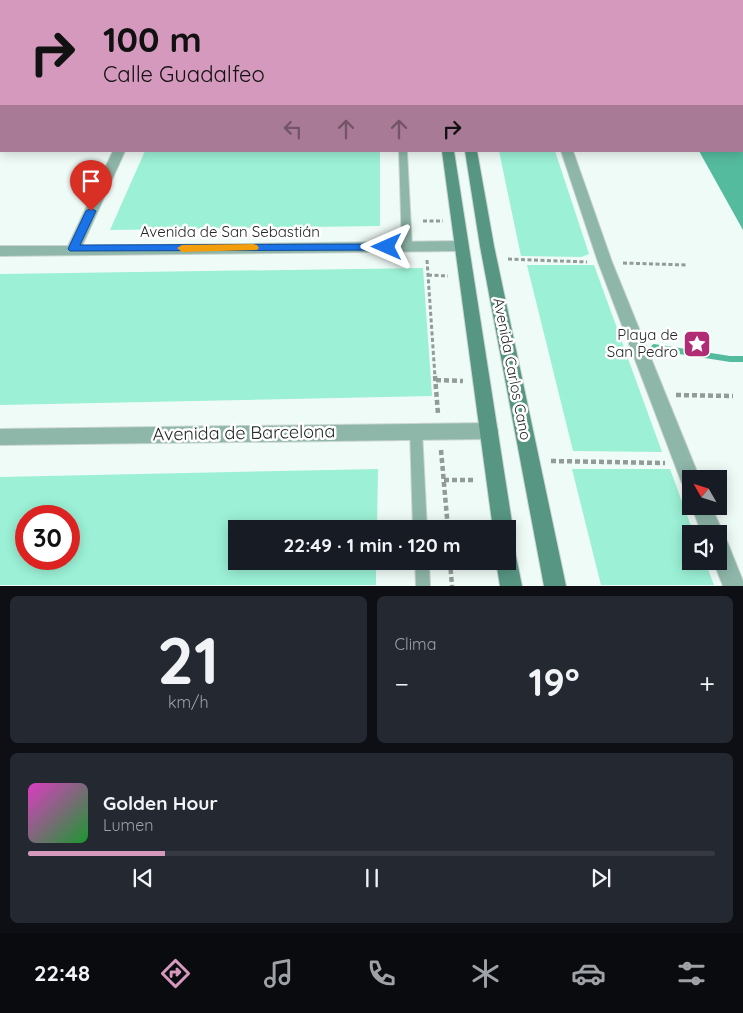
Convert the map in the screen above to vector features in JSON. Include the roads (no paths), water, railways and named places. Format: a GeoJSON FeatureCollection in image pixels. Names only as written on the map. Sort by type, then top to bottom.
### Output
{"type":"FeatureCollection","features":[{"type":"Feature","properties":{"kind":"street"},"geometry":{"type":"LineString","coordinates":[[73,249],[119,152]]}},
{"type":"Feature","properties":{"kind":"street","name":"Avenida Carlos Cano"},"geometry":{"type":"LineString","coordinates":[[448,152],[502,520]]}},
{"type":"Feature","properties":{"kind":"street","name":"Avenida Carlos Cano"},"geometry":{"type":"LineString","coordinates":[[471,152],[487,246],[555,586]]}},
{"type":"Feature","properties":{"kind":"street"},"geometry":{"type":"LineString","coordinates":[[567,152],[605,262],[686,470]]}},
{"type":"Feature","properties":{"kind":"street","name":"Avenida de San Sebastián"},"geometry":{"type":"LineString","coordinates":[[0,251],[461,246]]}},
{"type":"Feature","properties":{"kind":"street","name":"Avenida de Barcelona"},"geometry":{"type":"LineString","coordinates":[[0,437],[488,430]]}},
{"type":"Feature","properties":{"kind":"street"},"geometry":{"type":"LineString","coordinates":[[727,569],[734,586]]}},
{"type":"Feature","properties":{"kind":"street"},"geometry":{"type":"LineString","coordinates":[[508,570],[511,586]]}},
{"type":"Feature","properties":{"kind":"lane"},"geometry":{"type":"LineString","coordinates":[[402,152],[406,247]]}},
{"type":"Feature","properties":{"kind":"lane"},"geometry":{"type":"LineString","coordinates":[[416,430],[420,520]]}},
{"type":"Feature","properties":{"kind":"lane"},"geometry":{"type":"LineString","coordinates":[[422,570],[423,586]]}},
{"type":"Feature","properties":{"kind":"waterway"},"geometry":{"type":"LineString","coordinates":[[654,347],[730,359],[743,359]]}},
{"type":"Feature","properties":{"kind":"place","name":"Playa de San Pedro"},"geometry":{"type":"Point","coordinates":[697,344]}}]}
